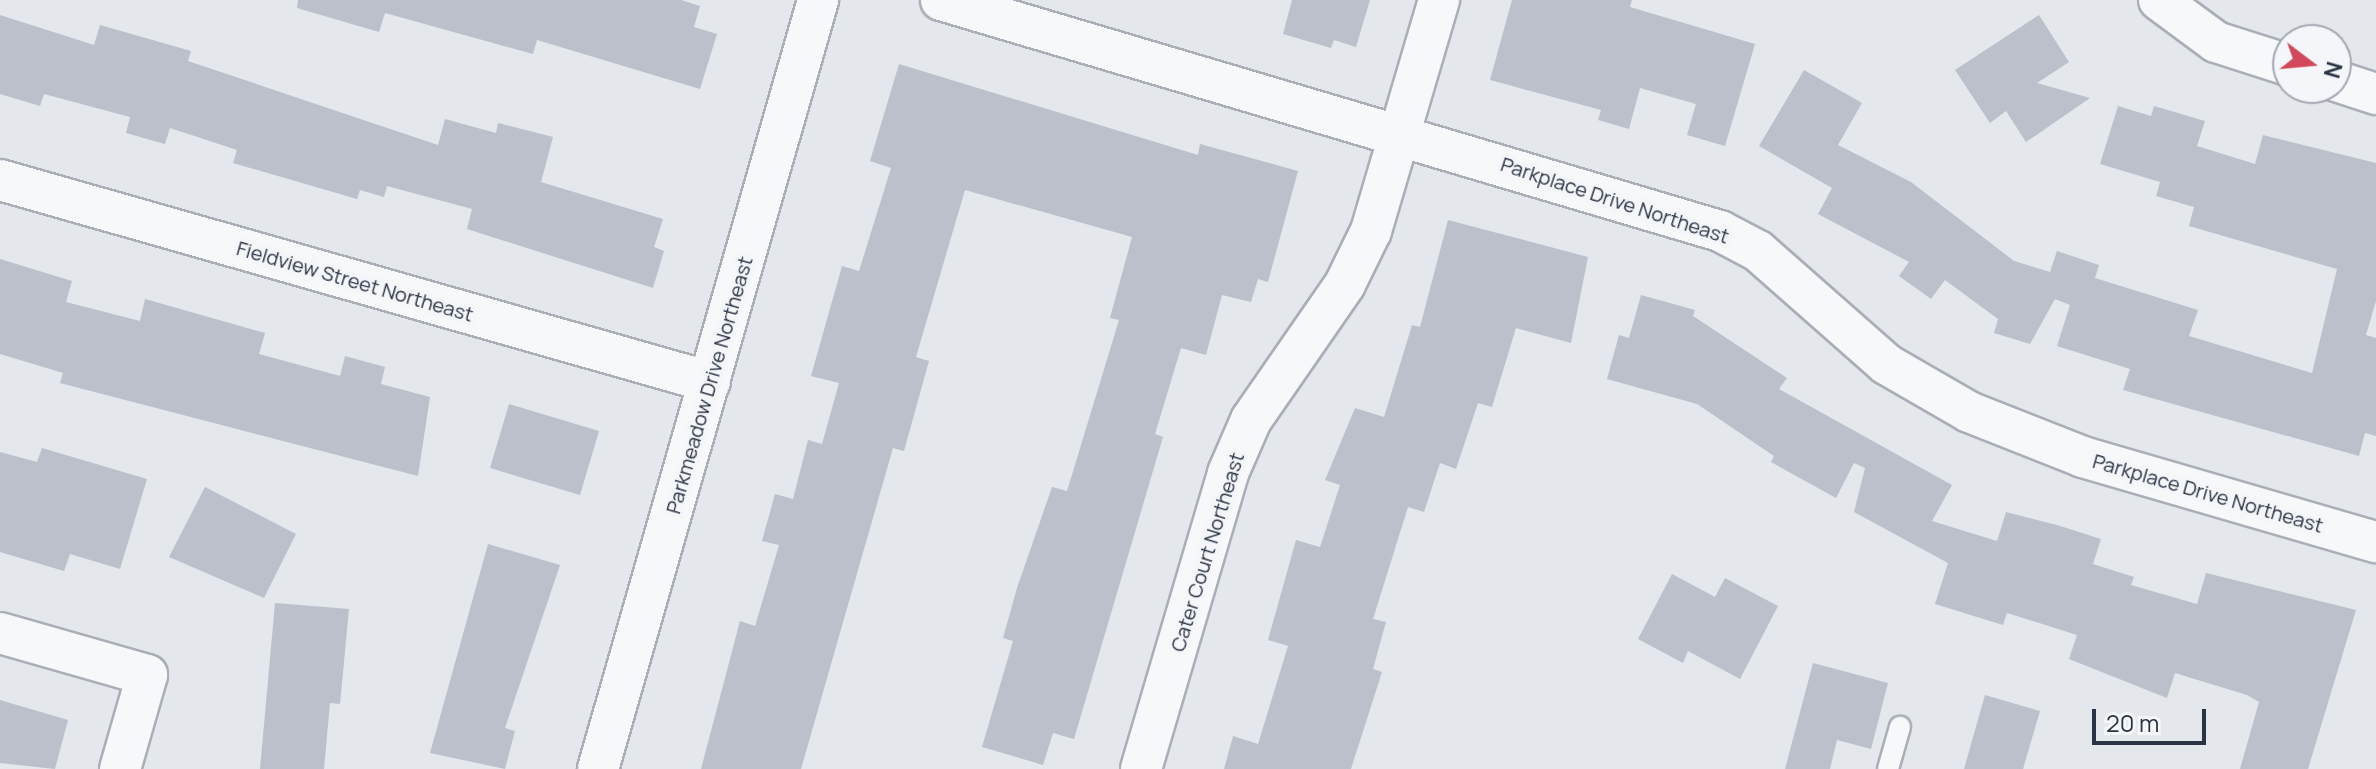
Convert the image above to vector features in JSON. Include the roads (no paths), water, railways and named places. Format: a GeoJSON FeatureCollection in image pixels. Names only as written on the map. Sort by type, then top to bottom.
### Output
{"type":"FeatureCollection","features":[{"type":"Feature","properties":{"kind":"street","name":"Parkmeadow Drive Northeast"},"geometry":{"type":"LineString","coordinates":[[598,769],[818,0]]}},
{"type":"Feature","properties":{"kind":"street","name":"Parkplace Drive Northeast"},"geometry":{"type":"LineString","coordinates":[[941,0],[1400,132],[1720,231],[1758,251],[1898,371],[2032,439],[2376,542]]}},
{"type":"Feature","properties":{"kind":"street","name":"Cater Court Northeast"},"geometry":{"type":"LineString","coordinates":[[1141,769],[1228,473],[1251,420],[1345,284],[1371,231],[1439,0]]}},
{"type":"Feature","properties":{"kind":"street"},"geometry":{"type":"LineString","coordinates":[[2159,0],[2216,42],[2272,60]]}},
{"type":"Feature","properties":{"kind":"street"},"geometry":{"type":"LineString","coordinates":[[2352,86],[2376,94]]}},
{"type":"Feature","properties":{"kind":"street","name":"Fieldview Street Northeast"},"geometry":{"type":"LineString","coordinates":[[0,180],[710,382]]}},
{"type":"Feature","properties":{"kind":"street"},"geometry":{"type":"LineString","coordinates":[[0,633],[147,675],[120,769]]}},
{"type":"Feature","properties":{"kind":"lane"},"geometry":{"type":"LineString","coordinates":[[1888,769],[1900,727]]}}]}
